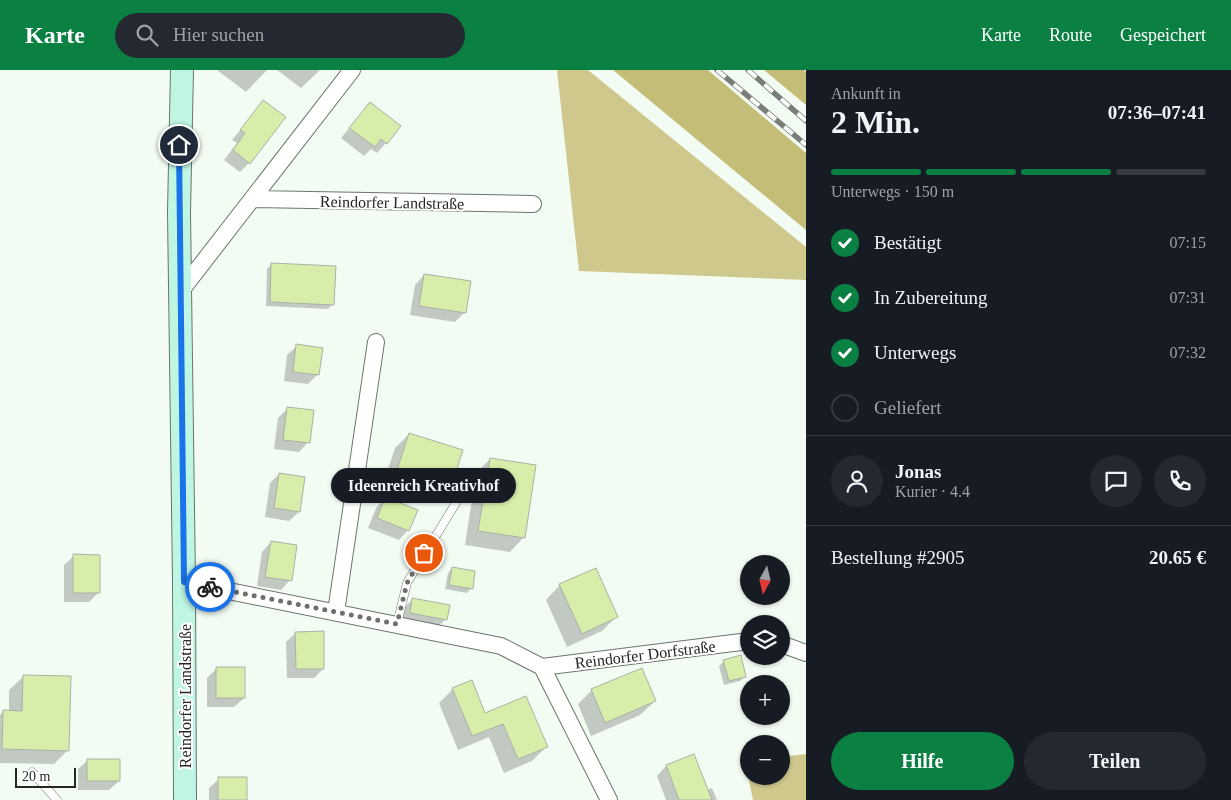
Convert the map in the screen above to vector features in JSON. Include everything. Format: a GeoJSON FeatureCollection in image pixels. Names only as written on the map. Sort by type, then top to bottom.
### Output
{"type":"FeatureCollection","features":[{"type":"Feature","properties":{"kind":"street","name":"Reindorfer Landstraße"},"geometry":{"type":"LineString","coordinates":[[182,70],[179,130],[185,800]]}},
{"type":"Feature","properties":{"kind":"street"},"geometry":{"type":"LineString","coordinates":[[180,292],[352,70]]}},
{"type":"Feature","properties":{"kind":"street","name":"Reindorfer Landstraße"},"geometry":{"type":"LineString","coordinates":[[252,199],[533,204]]}},
{"type":"Feature","properties":{"kind":"street"},"geometry":{"type":"LineString","coordinates":[[336,612],[376,342]]}},
{"type":"Feature","properties":{"kind":"street"},"geometry":{"type":"LineString","coordinates":[[184,582],[501,646],[542,667],[609,800]]}},
{"type":"Feature","properties":{"kind":"street","name":"Reindorfer Dorfstraße"},"geometry":{"type":"LineString","coordinates":[[542,667],[740,642]]}},
{"type":"Feature","properties":{"kind":"street"},"geometry":{"type":"LineString","coordinates":[[790,647],[806,653]]}},
{"type":"Feature","properties":{"kind":"lane"},"geometry":{"type":"LineString","coordinates":[[397,624],[410,576],[473,475]]}},
{"type":"Feature","properties":{"kind":"lane"},"geometry":{"type":"LineString","coordinates":[[32,772],[57,800]]}},
{"type":"Feature","properties":{"kind":"shaded area"},"geometry":{"type":"Polygon","coordinates":[[[557,70],[588,70],[806,247],[806,280],[579,271],[557,70]]]}},
{"type":"Feature","properties":{"kind":"shaded area"},"geometry":{"type":"Polygon","coordinates":[[[613,70],[708,70],[806,153],[806,230],[613,70]]]}},
{"type":"Feature","properties":{"kind":"shaded area"},"geometry":{"type":"Polygon","coordinates":[[[764,70],[804,70],[806,72],[806,105],[764,70]]]}},
{"type":"Feature","properties":{"kind":"shaded area"},"geometry":{"type":"Polygon","coordinates":[[[806,754],[806,800],[753,800],[750,785],[790,785],[790,756],[806,754]]]}},
{"type":"Feature","properties":{"kind":"building"},"geometry":{"type":"Polygon","coordinates":[[[263,100],[286,117],[250,164],[233,150],[245,133],[240,130],[263,100]]]}},
{"type":"Feature","properties":{"kind":"building"},"geometry":{"type":"Polygon","coordinates":[[[370,102],[401,126],[387,144],[381,139],[375,147],[349,128],[370,102]]]}},
{"type":"Feature","properties":{"kind":"building"},"geometry":{"type":"Polygon","coordinates":[[[271,263],[336,266],[334,305],[270,302],[271,263]]]}},
{"type":"Feature","properties":{"kind":"building"},"geometry":{"type":"Polygon","coordinates":[[[424,274],[471,281],[466,313],[419,306],[424,274]]]}},
{"type":"Feature","properties":{"kind":"building"},"geometry":{"type":"Polygon","coordinates":[[[296,344],[323,348],[319,375],[293,372],[296,344]]]}},
{"type":"Feature","properties":{"kind":"building"},"geometry":{"type":"Polygon","coordinates":[[[287,407],[314,410],[310,443],[283,440],[287,407]]]}},
{"type":"Feature","properties":{"kind":"building"},"geometry":{"type":"Polygon","coordinates":[[[409,433],[463,450],[451,487],[397,470],[409,433]]]}},
{"type":"Feature","properties":{"kind":"building"},"geometry":{"type":"Polygon","coordinates":[[[490,458],[536,465],[525,538],[478,531],[490,458]]]}},
{"type":"Feature","properties":{"kind":"building"},"geometry":{"type":"Polygon","coordinates":[[[279,473],[305,477],[300,512],[274,508],[279,473]]]}},
{"type":"Feature","properties":{"kind":"building"},"geometry":{"type":"Polygon","coordinates":[[[385,497],[418,510],[409,531],[377,518],[385,497]]]}},
{"type":"Feature","properties":{"kind":"building"},"geometry":{"type":"Polygon","coordinates":[[[271,541],[297,545],[292,581],[265,577],[271,541]]]}},
{"type":"Feature","properties":{"kind":"building"},"geometry":{"type":"Polygon","coordinates":[[[73,554],[100,555],[100,593],[73,593],[73,554]]]}},
{"type":"Feature","properties":{"kind":"building"},"geometry":{"type":"Polygon","coordinates":[[[452,567],[475,571],[473,589],[449,585],[452,567]]]}},
{"type":"Feature","properties":{"kind":"building"},"geometry":{"type":"Polygon","coordinates":[[[596,568],[618,617],[582,634],[559,584],[596,568]]]}},
{"type":"Feature","properties":{"kind":"building"},"geometry":{"type":"Polygon","coordinates":[[[412,598],[450,605],[447,620],[410,613],[412,598]]]}},
{"type":"Feature","properties":{"kind":"building"},"geometry":{"type":"Polygon","coordinates":[[[324,631],[324,669],[296,669],[295,632],[324,631]]]}},
{"type":"Feature","properties":{"kind":"building"},"geometry":{"type":"Polygon","coordinates":[[[740,655],[740,665],[743,665],[746,675],[740,675],[740,678],[729,681],[723,660],[740,655]]]}},
{"type":"Feature","properties":{"kind":"building"},"geometry":{"type":"Polygon","coordinates":[[[216,667],[245,667],[245,698],[216,698],[216,667]]]}},
{"type":"Feature","properties":{"kind":"building"},"geometry":{"type":"Polygon","coordinates":[[[642,668],[656,701],[605,723],[591,689],[642,668]]]}},
{"type":"Feature","properties":{"kind":"building"},"geometry":{"type":"Polygon","coordinates":[[[23,675],[71,676],[69,751],[2,749],[3,710],[22,711],[23,675]]]}},
{"type":"Feature","properties":{"kind":"building"},"geometry":{"type":"Polygon","coordinates":[[[472,680],[485,713],[526,696],[548,747],[518,759],[503,724],[472,736],[452,688],[472,680]]]}},
{"type":"Feature","properties":{"kind":"building"},"geometry":{"type":"Polygon","coordinates":[[[694,754],[712,800],[679,800],[666,765],[694,754]]]}},
{"type":"Feature","properties":{"kind":"building"},"geometry":{"type":"Polygon","coordinates":[[[87,759],[120,759],[120,781],[87,781],[87,759]]]}},
{"type":"Feature","properties":{"kind":"building"},"geometry":{"type":"Polygon","coordinates":[[[218,777],[247,777],[247,800],[218,800],[218,777]]]}},
{"type":"Feature","properties":{"kind":"railway"},"geometry":{"type":"LineString","coordinates":[[717,70],[806,145]]}},
{"type":"Feature","properties":{"kind":"railway"},"geometry":{"type":"LineString","coordinates":[[748,70],[806,121]]}},
{"type":"Feature","properties":{"kind":"way so far"},"geometry":{"type":"LineString","coordinates":[[210,587],[397,624],[407,583],[424,553]]}},
{"type":"Feature","properties":{"kind":"place","name":"Ideenreich Kreativhof"},"geometry":{"type":"Point","coordinates":[424,553]}},
{"type":"Feature","properties":{"kind":"route"},"geometry":{"type":"LineString","coordinates":[[179,145],[184,582],[210,587]]}}]}
